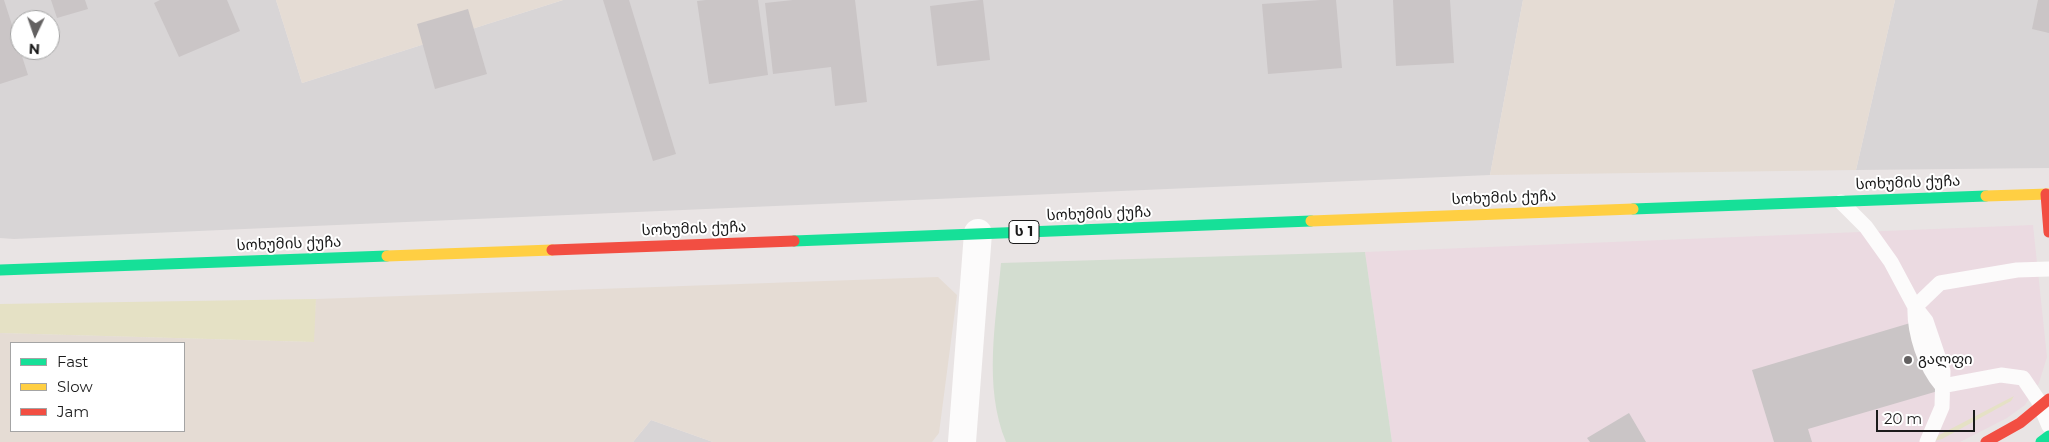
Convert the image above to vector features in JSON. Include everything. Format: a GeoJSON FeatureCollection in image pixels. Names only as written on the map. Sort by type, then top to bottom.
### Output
{"type":"FeatureCollection","features":[{"type":"Feature","properties":{"kind":"main road","name":"სოხუმის ქუჩა"},"geometry":{"type":"LineString","coordinates":[[0,270],[2047,194]]}},
{"type":"Feature","properties":{"kind":"main road"},"geometry":{"type":"LineString","coordinates":[[2047,194],[2049,232]]}},
{"type":"Feature","properties":{"kind":"main road"},"geometry":{"type":"LineString","coordinates":[[1986,442],[2004,434],[2045,403]]}},
{"type":"Feature","properties":{"kind":"main road"},"geometry":{"type":"LineString","coordinates":[[2041,442],[2049,436]]}},
{"type":"Feature","properties":{"kind":"street"},"geometry":{"type":"LineString","coordinates":[[962,442],[978,233]]}},
{"type":"Feature","properties":{"kind":"lane"},"geometry":{"type":"LineString","coordinates":[[1866,228],[1877,210],[1895,199]]}},
{"type":"Feature","properties":{"kind":"lane"},"geometry":{"type":"LineString","coordinates":[[1840,201],[1866,228],[1891,262],[1915,307],[1914,323],[1932,374],[1942,386],[1942,407],[1928,442]]}},
{"type":"Feature","properties":{"kind":"lane"},"geometry":{"type":"LineString","coordinates":[[1915,307],[1940,283],[2017,270],[2049,269]]}},
{"type":"Feature","properties":{"kind":"lane"},"geometry":{"type":"LineString","coordinates":[[1942,386],[2001,375],[2023,378],[2045,403],[2049,426]]}},
{"type":"Feature","properties":{"kind":"shaded area"},"geometry":{"type":"Polygon","coordinates":[[[0,0],[276,0],[302,83],[563,0],[1523,0],[1490,175],[14,239],[0,238],[0,0]]]}},
{"type":"Feature","properties":{"kind":"shaded area"},"geometry":{"type":"Polygon","coordinates":[[[276,0],[563,0],[302,83],[276,0]]]}},
{"type":"Feature","properties":{"kind":"shaded area"},"geometry":{"type":"Polygon","coordinates":[[[1523,0],[1895,0],[1856,170],[1490,175],[1523,0]]]}},
{"type":"Feature","properties":{"kind":"shaded area"},"geometry":{"type":"Polygon","coordinates":[[[1895,0],[2049,0],[2049,168],[1856,170],[1895,0]]]}},
{"type":"Feature","properties":{"kind":"shaded area"},"geometry":{"type":"Polygon","coordinates":[[[2033,225],[2047,357],[2039,383],[2025,405],[2007,418],[1960,442],[1392,442],[1365,252],[2033,225]]]}},
{"type":"Feature","properties":{"kind":"shaded area"},"geometry":{"type":"Polygon","coordinates":[[[1365,252],[1392,442],[1006,442],[999,421],[993,376],[994,331],[1001,263],[1365,252]]]}},
{"type":"Feature","properties":{"kind":"shaded area"},"geometry":{"type":"Polygon","coordinates":[[[938,277],[957,295],[939,433],[932,442],[713,442],[651,420],[633,442],[0,442],[0,333],[313,342],[316,299],[938,277]]]}},
{"type":"Feature","properties":{"kind":"shaded area"},"geometry":{"type":"Polygon","coordinates":[[[316,299],[314,342],[0,333],[0,304],[316,299]]]}},
{"type":"Feature","properties":{"kind":"shaded area"},"geometry":{"type":"Polygon","coordinates":[[[2014,396],[2011,401],[1942,439],[1933,441],[1939,435],[2014,396]]]}},
{"type":"Feature","properties":{"kind":"shaded area"},"geometry":{"type":"Polygon","coordinates":[[[651,420],[713,442],[633,442],[651,420]]]}},
{"type":"Feature","properties":{"kind":"building"},"geometry":{"type":"Polygon","coordinates":[[[0,0],[4,0],[10,19],[10,60],[23,60],[28,75],[0,84],[0,0]]]}},
{"type":"Feature","properties":{"kind":"building"},"geometry":{"type":"Polygon","coordinates":[[[51,0],[85,0],[88,9],[60,17],[60,10],[54,10],[51,0]]]}},
{"type":"Feature","properties":{"kind":"building"},"geometry":{"type":"Polygon","coordinates":[[[160,0],[227,0],[240,31],[179,57],[154,3],[160,0]]]}},
{"type":"Feature","properties":{"kind":"building"},"geometry":{"type":"Polygon","coordinates":[[[603,0],[629,0],[676,154],[653,161],[603,0]]]}},
{"type":"Feature","properties":{"kind":"building"},"geometry":{"type":"Polygon","coordinates":[[[758,0],[768,75],[709,84],[697,1],[758,0]]]}},
{"type":"Feature","properties":{"kind":"building"},"geometry":{"type":"Polygon","coordinates":[[[793,0],[855,0],[867,102],[835,106],[831,67],[773,74],[765,3],[793,0]]]}},
{"type":"Feature","properties":{"kind":"building"},"geometry":{"type":"Polygon","coordinates":[[[983,0],[990,60],[937,66],[930,6],[983,0]]]}},
{"type":"Feature","properties":{"kind":"building"},"geometry":{"type":"Polygon","coordinates":[[[1336,0],[1342,68],[1268,74],[1262,4],[1336,0]]]}},
{"type":"Feature","properties":{"kind":"building"},"geometry":{"type":"Polygon","coordinates":[[[1393,0],[1450,0],[1454,63],[1396,66],[1393,0]]]}},
{"type":"Feature","properties":{"kind":"building"},"geometry":{"type":"Polygon","coordinates":[[[2038,0],[2049,0],[2049,33],[2032,29],[2038,0]]]}},
{"type":"Feature","properties":{"kind":"building"},"geometry":{"type":"Polygon","coordinates":[[[468,9],[487,74],[435,89],[417,24],[468,9]]]}},
{"type":"Feature","properties":{"kind":"building"},"geometry":{"type":"Polygon","coordinates":[[[1917,321],[1938,391],[1808,429],[1812,442],[1774,442],[1752,370],[1917,321]]]}},
{"type":"Feature","properties":{"kind":"building"},"geometry":{"type":"Polygon","coordinates":[[[1629,413],[1646,442],[1590,442],[1587,438],[1629,413]]]}},
{"type":"Feature","properties":{"kind":"traffic: fast"},"geometry":{"type":"LineString","coordinates":[[1633,209],[1986,196]]}},
{"type":"Feature","properties":{"kind":"traffic: fast"},"geometry":{"type":"LineString","coordinates":[[794,241],[1311,221]]}},
{"type":"Feature","properties":{"kind":"traffic: fast"},"geometry":{"type":"LineString","coordinates":[[0,270],[387,256]]}},
{"type":"Feature","properties":{"kind":"traffic: fast"},"geometry":{"type":"LineString","coordinates":[[2041,442],[2049,436]]}},
{"type":"Feature","properties":{"kind":"traffic: slow"},"geometry":{"type":"LineString","coordinates":[[1986,196],[2049,194]]}},
{"type":"Feature","properties":{"kind":"traffic: slow"},"geometry":{"type":"LineString","coordinates":[[1311,221],[1633,209]]}},
{"type":"Feature","properties":{"kind":"traffic: slow"},"geometry":{"type":"LineString","coordinates":[[387,256],[552,250]]}},
{"type":"Feature","properties":{"kind":"traffic: jam"},"geometry":{"type":"LineString","coordinates":[[2046,194],[2049,232]]}},
{"type":"Feature","properties":{"kind":"traffic: jam"},"geometry":{"type":"LineString","coordinates":[[552,250],[794,241]]}},
{"type":"Feature","properties":{"kind":"traffic: jam"},"geometry":{"type":"LineString","coordinates":[[1986,442],[2020,423],[2049,399]]}},
{"type":"Feature","properties":{"kind":"place","name":"გალფი"},"geometry":{"type":"Point","coordinates":[1908,360]}}]}
